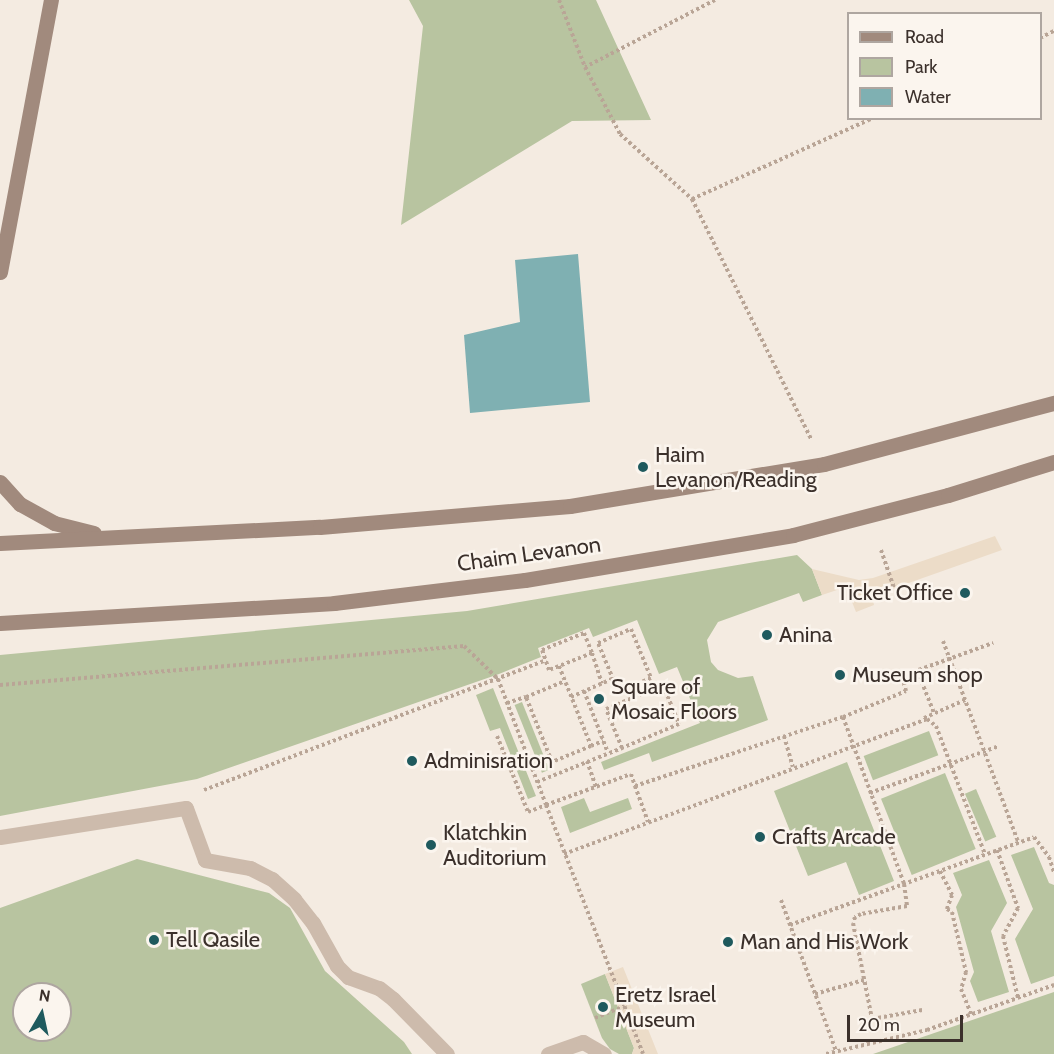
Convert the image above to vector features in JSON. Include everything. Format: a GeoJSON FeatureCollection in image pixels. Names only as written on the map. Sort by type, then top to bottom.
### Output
{"type":"FeatureCollection","features":[{"type":"Feature","properties":{"kind":"main road"},"geometry":{"type":"LineString","coordinates":[[0,272],[51,0]]}},
{"type":"Feature","properties":{"kind":"main road","name":"Chaim Levanon"},"geometry":{"type":"LineString","coordinates":[[0,543],[320,526],[570,506],[824,464],[1054,403]]}},
{"type":"Feature","properties":{"kind":"main road","name":"Chaim Levanon"},"geometry":{"type":"LineString","coordinates":[[0,623],[334,603],[525,580],[793,535],[948,495],[1054,462]]}},
{"type":"Feature","properties":{"kind":"main road"},"geometry":{"type":"LineString","coordinates":[[0,482],[20,504],[54,523],[111,538]]}},
{"type":"Feature","properties":{"kind":"lane"},"geometry":{"type":"LineString","coordinates":[[0,837],[186,808],[205,860],[250,868],[272,879],[294,899],[313,923],[337,966],[348,977],[379,988],[393,999],[447,1054]]}},
{"type":"Feature","properties":{"kind":"lane"},"geometry":{"type":"LineString","coordinates":[[548,1054],[583,1042],[604,1054]]}},
{"type":"Feature","properties":{"kind":"path"},"geometry":{"type":"LineString","coordinates":[[559,0],[585,67],[620,134],[692,200],[824,464]]}},
{"type":"Feature","properties":{"kind":"path"},"geometry":{"type":"LineString","coordinates":[[585,67],[715,0]]}},
{"type":"Feature","properties":{"kind":"path"},"geometry":{"type":"LineString","coordinates":[[692,200],[869,120]]}},
{"type":"Feature","properties":{"kind":"path"},"geometry":{"type":"LineString","coordinates":[[881,550],[894,588]]}},
{"type":"Feature","properties":{"kind":"path"},"geometry":{"type":"LineString","coordinates":[[632,629],[651,678],[642,682],[618,691],[598,642],[632,629]]}},
{"type":"Feature","properties":{"kind":"path"},"geometry":{"type":"LineString","coordinates":[[592,653],[549,670],[542,650],[584,633],[592,653],[602,683]]}},
{"type":"Feature","properties":{"kind":"path"},"geometry":{"type":"LineString","coordinates":[[943,641],[1018,842]]}},
{"type":"Feature","properties":{"kind":"path"},"geometry":{"type":"LineString","coordinates":[[635,786],[843,717],[906,691],[902,676],[993,643]]}},
{"type":"Feature","properties":{"kind":"path"},"geometry":{"type":"LineString","coordinates":[[0,685],[464,646],[498,679],[643,1054]]}},
{"type":"Feature","properties":{"kind":"path"},"geometry":{"type":"LineString","coordinates":[[186,808],[206,787],[546,660]]}},
{"type":"Feature","properties":{"kind":"path"},"geometry":{"type":"LineString","coordinates":[[559,666],[591,746]]}},
{"type":"Feature","properties":{"kind":"path"},"geometry":{"type":"LineString","coordinates":[[917,670],[934,713]]}},
{"type":"Feature","properties":{"kind":"path"},"geometry":{"type":"LineString","coordinates":[[570,697],[612,679]]}},
{"type":"Feature","properties":{"kind":"path"},"geometry":{"type":"LineString","coordinates":[[507,703],[565,681]]}},
{"type":"Feature","properties":{"kind":"path"},"geometry":{"type":"LineString","coordinates":[[642,682],[646,692]]}},
{"type":"Feature","properties":{"kind":"path"},"geometry":{"type":"LineString","coordinates":[[537,782],[622,748],[679,724],[663,685],[606,709],[622,748]]}},
{"type":"Feature","properties":{"kind":"path"},"geometry":{"type":"LineString","coordinates":[[584,691],[608,753]]}},
{"type":"Feature","properties":{"kind":"path"},"geometry":{"type":"LineString","coordinates":[[526,697],[552,762],[603,741]]}},
{"type":"Feature","properties":{"kind":"path"},"geometry":{"type":"LineString","coordinates":[[564,854],[921,719],[965,700]]}},
{"type":"Feature","properties":{"kind":"path"},"geometry":{"type":"LineString","coordinates":[[843,717],[904,884],[907,906],[855,917],[853,929],[872,1019],[922,1010]]}},
{"type":"Feature","properties":{"kind":"path"},"geometry":{"type":"LineString","coordinates":[[921,719],[927,719],[936,726],[985,854]]}},
{"type":"Feature","properties":{"kind":"path"},"geometry":{"type":"LineString","coordinates":[[497,736],[528,812],[631,774],[648,822]]}},
{"type":"Feature","properties":{"kind":"path"},"geometry":{"type":"LineString","coordinates":[[784,736],[794,767]]}},
{"type":"Feature","properties":{"kind":"path"},"geometry":{"type":"LineString","coordinates":[[870,793],[999,746]]}},
{"type":"Feature","properties":{"kind":"path"},"geometry":{"type":"LineString","coordinates":[[587,761],[596,787]]}},
{"type":"Feature","properties":{"kind":"path"},"geometry":{"type":"LineString","coordinates":[[790,925],[1034,837],[1049,857],[1054,872]]}},
{"type":"Feature","properties":{"kind":"path"},"geometry":{"type":"LineString","coordinates":[[997,850],[1018,908],[1003,936],[1018,998]]}},
{"type":"Feature","properties":{"kind":"path"},"geometry":{"type":"LineString","coordinates":[[939,870],[952,895],[947,909],[952,912],[964,962],[966,972],[961,989],[971,1014]]}},
{"type":"Feature","properties":{"kind":"path"},"geometry":{"type":"LineString","coordinates":[[781,900],[836,1051]]}},
{"type":"Feature","properties":{"kind":"path"},"geometry":{"type":"LineString","coordinates":[[815,994],[864,980]]}},
{"type":"Feature","properties":{"kind":"path"},"geometry":{"type":"LineString","coordinates":[[826,1054],[927,1030],[1054,985]]}},
{"type":"Feature","properties":{"kind":"green space"},"geometry":{"type":"Polygon","coordinates":[[[409,0],[596,0],[651,120],[572,121],[401,225],[423,26],[409,0]]]}},
{"type":"Feature","properties":{"kind":"green space"},"geometry":{"type":"Polygon","coordinates":[[[797,555],[812,569],[822,595],[803,602],[799,593],[718,622],[707,640],[711,662],[718,670],[738,678],[753,676],[768,720],[652,762],[649,753],[604,770],[601,762],[700,723],[677,667],[659,674],[637,620],[593,637],[589,628],[538,648],[541,657],[499,674],[197,779],[0,816],[0,655],[467,611],[797,555]]]}},
{"type":"Feature","properties":{"kind":"green space"},"geometry":{"type":"Polygon","coordinates":[[[493,688],[536,796],[528,799],[500,728],[490,731],[476,695],[493,688]]]}},
{"type":"Feature","properties":{"kind":"green space"},"geometry":{"type":"Polygon","coordinates":[[[522,702],[549,770],[542,773],[515,705],[522,702]]]}},
{"type":"Feature","properties":{"kind":"green space"},"geometry":{"type":"Polygon","coordinates":[[[929,731],[938,755],[873,780],[864,756],[929,731]]]}},
{"type":"Feature","properties":{"kind":"green space"},"geometry":{"type":"Polygon","coordinates":[[[847,762],[894,881],[859,895],[846,862],[808,876],[774,791],[847,762]]]}},
{"type":"Feature","properties":{"kind":"green space"},"geometry":{"type":"Polygon","coordinates":[[[945,773],[976,849],[912,875],[881,799],[945,773]]]}},
{"type":"Feature","properties":{"kind":"green space"},"geometry":{"type":"Polygon","coordinates":[[[976,789],[996,837],[985,842],[965,794],[976,789]]]}},
{"type":"Feature","properties":{"kind":"green space"},"geometry":{"type":"Polygon","coordinates":[[[584,798],[590,812],[628,798],[632,809],[570,833],[561,807],[584,798]]]}},
{"type":"Feature","properties":{"kind":"green space"},"geometry":{"type":"Polygon","coordinates":[[[1034,847],[1049,883],[1054,885],[1054,976],[1031,984],[1015,939],[1033,909],[1011,855],[1034,847]]]}},
{"type":"Feature","properties":{"kind":"green space","name":"Tell Qasile"},"geometry":{"type":"Polygon","coordinates":[[[137,859],[269,893],[290,908],[325,971],[404,1042],[412,1054],[0,1054],[0,908],[137,859]]]}},
{"type":"Feature","properties":{"kind":"green space"},"geometry":{"type":"Polygon","coordinates":[[[989,860],[1007,903],[991,931],[1009,992],[978,1002],[970,981],[974,972],[956,907],[962,895],[953,873],[989,860]]]}},
{"type":"Feature","properties":{"kind":"green space"},"geometry":{"type":"Polygon","coordinates":[[[605,974],[634,1048],[632,1054],[619,1054],[610,1049],[602,1038],[581,984],[605,974]]]}},
{"type":"Feature","properties":{"kind":"green space"},"geometry":{"type":"Polygon","coordinates":[[[1054,992],[1054,1054],[873,1054],[1051,993],[1054,992]]]}},
{"type":"Feature","properties":{"kind":"shaded area"},"geometry":{"type":"Polygon","coordinates":[[[995,536],[1002,550],[872,596],[874,605],[856,612],[846,587],[822,595],[812,569],[859,580],[873,578],[995,536]]]}},
{"type":"Feature","properties":{"kind":"shaded area"},"geometry":{"type":"Polygon","coordinates":[[[623,967],[658,1054],[632,1054],[634,1048],[605,974],[623,967]]]}},
{"type":"Feature","properties":{"kind":"water"},"geometry":{"type":"Polygon","coordinates":[[[578,254],[590,402],[470,413],[464,335],[520,322],[515,260],[578,254]]]}},
{"type":"Feature","properties":{"kind":"place","name":"Haim Levanon/Reading"},"geometry":{"type":"Point","coordinates":[643,467]}},
{"type":"Feature","properties":{"kind":"place","name":"Ticket Office"},"geometry":{"type":"Point","coordinates":[965,593]}},
{"type":"Feature","properties":{"kind":"place","name":"Anina"},"geometry":{"type":"Point","coordinates":[767,635]}},
{"type":"Feature","properties":{"kind":"place","name":"Museum shop"},"geometry":{"type":"Point","coordinates":[840,675]}},
{"type":"Feature","properties":{"kind":"place","name":"Square of Mosaic Floors"},"geometry":{"type":"Point","coordinates":[599,699]}},
{"type":"Feature","properties":{"kind":"place","name":"Adminisration"},"geometry":{"type":"Point","coordinates":[412,761]}},
{"type":"Feature","properties":{"kind":"place","name":"Crafts Arcade"},"geometry":{"type":"Point","coordinates":[760,837]}},
{"type":"Feature","properties":{"kind":"place","name":"Klatchkin Auditorium"},"geometry":{"type":"Point","coordinates":[431,845]}},
{"type":"Feature","properties":{"kind":"place","name":"Tell Qasile"},"geometry":{"type":"Point","coordinates":[154,940]}},
{"type":"Feature","properties":{"kind":"place","name":"Man and His Work"},"geometry":{"type":"Point","coordinates":[728,942]}},
{"type":"Feature","properties":{"kind":"place","name":"Eretz Israel Museum"},"geometry":{"type":"Point","coordinates":[603,1007]}}]}
